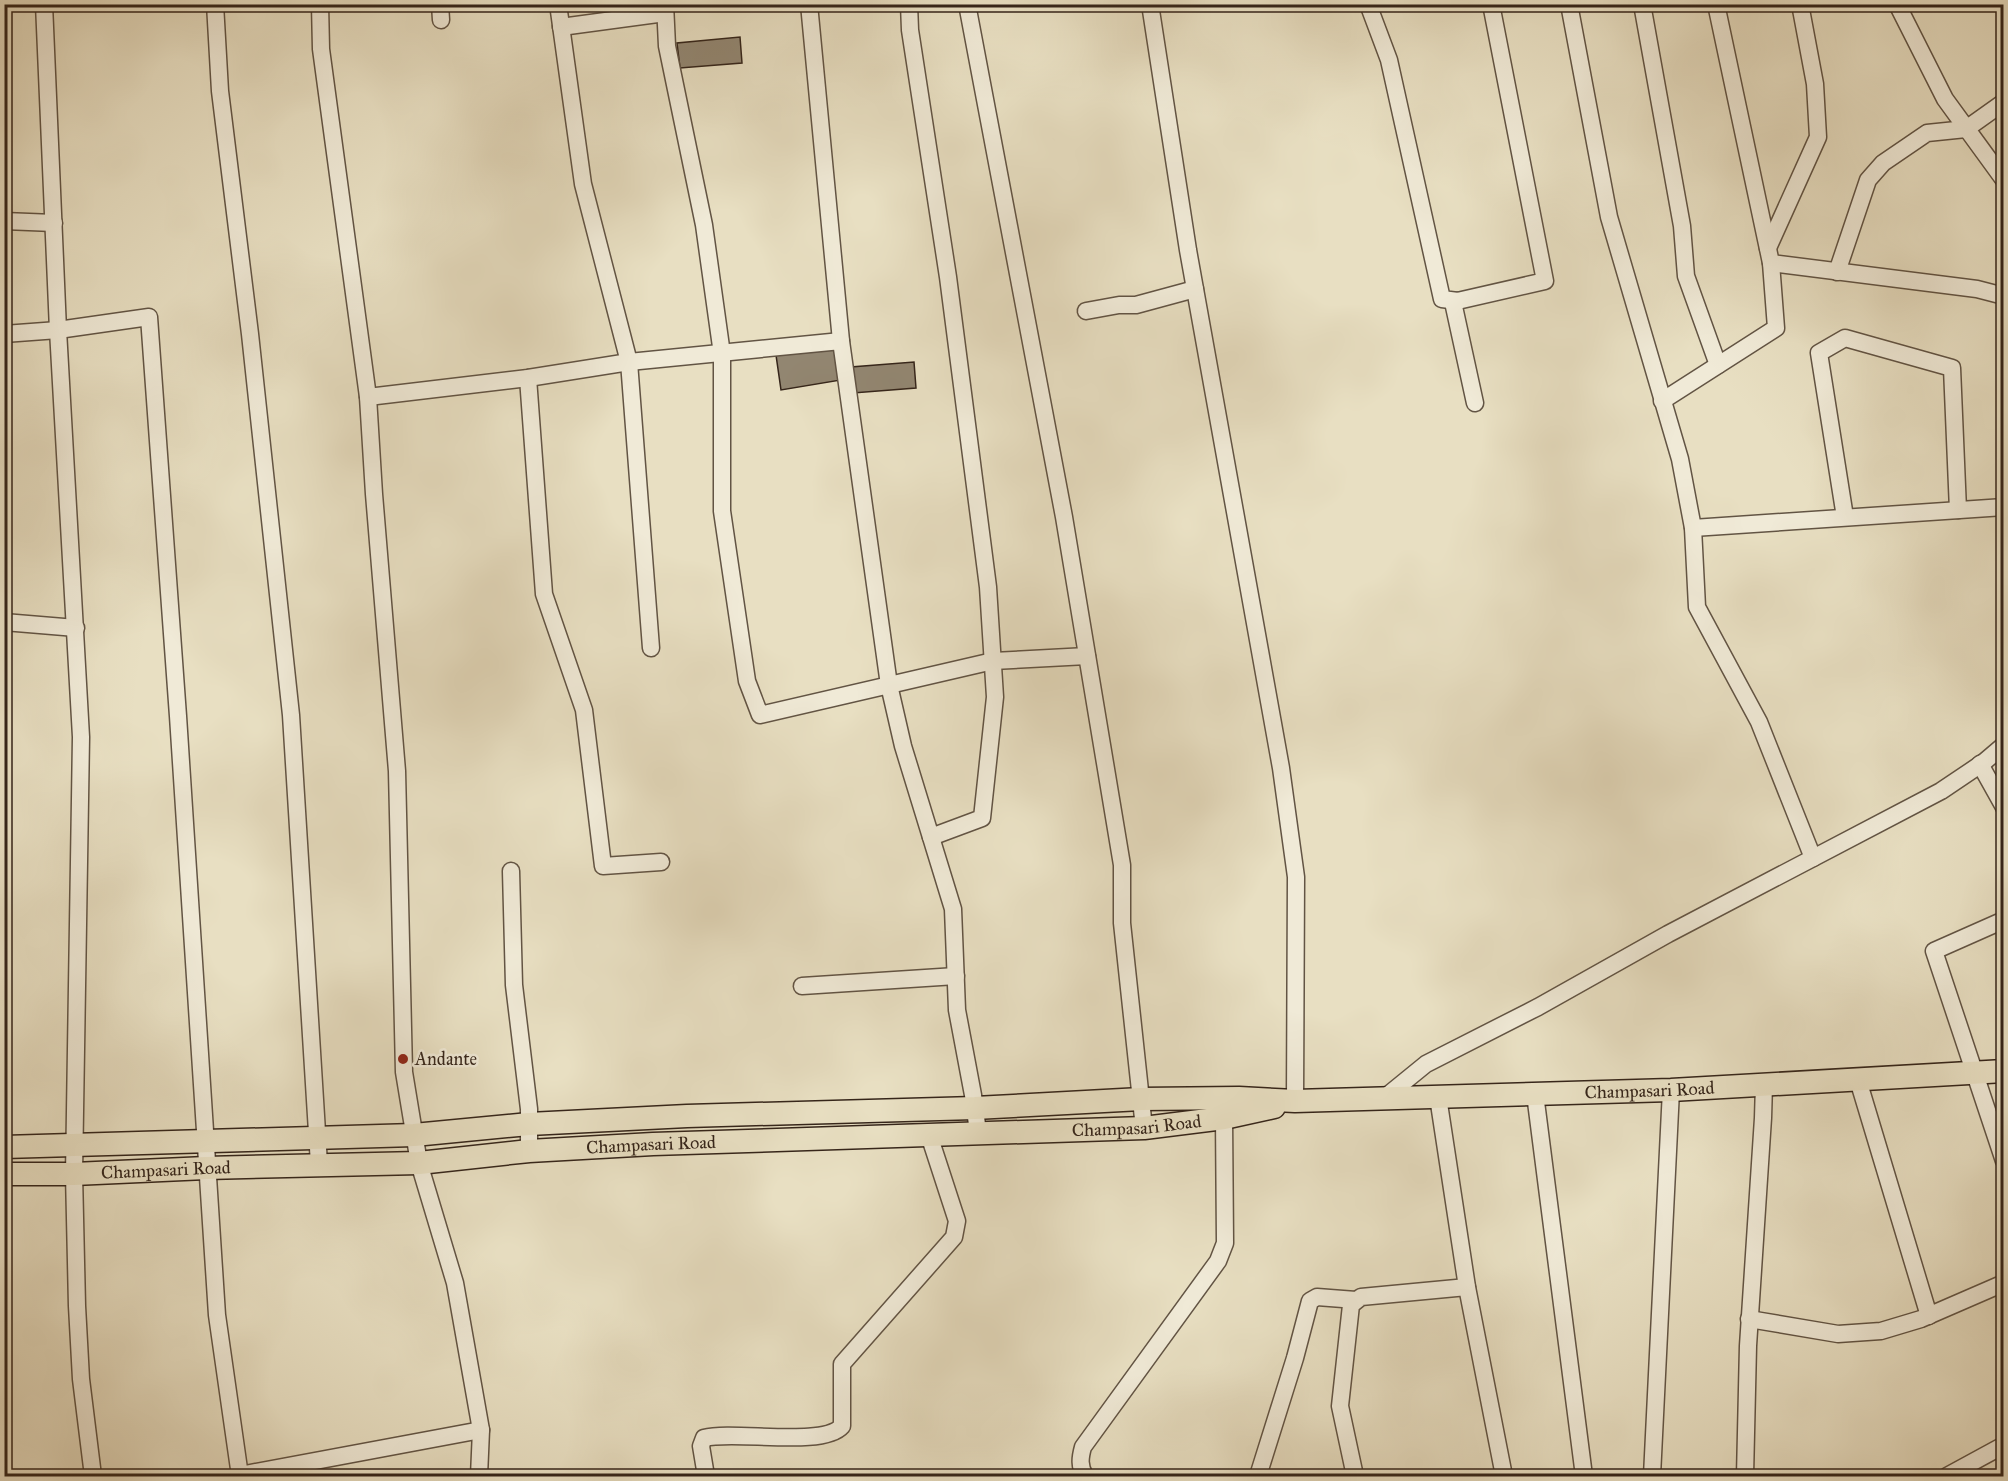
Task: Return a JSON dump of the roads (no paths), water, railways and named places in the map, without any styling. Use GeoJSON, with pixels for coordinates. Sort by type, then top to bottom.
{"type":"FeatureCollection","features":[{"type":"Feature","properties":{"kind":"main road","name":"Champasari Road"},"geometry":{"type":"LineString","coordinates":[[4,1147],[414,1135],[529,1124],[687,1116],[975,1108],[1141,1099],[1221,1097],[1295,1101],[1671,1090],[2004,1071]]}},
{"type":"Feature","properties":{"kind":"main road","name":"Champasari Road"},"geometry":{"type":"LineString","coordinates":[[4,1174],[75,1174],[319,1164],[418,1163],[529,1151],[653,1144],[1144,1128],[1224,1118],[1295,1101]]}},
{"type":"Feature","properties":{"kind":"street"},"geometry":{"type":"LineString","coordinates":[[44,4],[58,330],[81,737],[75,1146],[77,1306],[81,1379],[93,1476]]}},
{"type":"Feature","properties":{"kind":"street"},"geometry":{"type":"LineString","coordinates":[[215,4],[220,91],[250,334],[291,715],[319,1164]]}},
{"type":"Feature","properties":{"kind":"street"},"geometry":{"type":"LineString","coordinates":[[320,4],[321,49],[368,397],[397,771],[404,1071],[418,1163],[455,1283],[481,1430],[479,1476]]}},
{"type":"Feature","properties":{"kind":"street"},"geometry":{"type":"LineString","coordinates":[[558,4],[583,184],[629,362],[651,648]]}},
{"type":"Feature","properties":{"kind":"street"},"geometry":{"type":"LineString","coordinates":[[809,4],[841,341],[889,685],[903,746],[953,909],[957,1010],[978,1132]]}},
{"type":"Feature","properties":{"kind":"street"},"geometry":{"type":"LineString","coordinates":[[909,4],[910,30],[948,277],[988,586],[995,697],[982,819],[931,837]]}},
{"type":"Feature","properties":{"kind":"street"},"geometry":{"type":"LineString","coordinates":[[967,4],[1065,517],[1122,865],[1122,922],[1144,1128]]}},
{"type":"Feature","properties":{"kind":"street"},"geometry":{"type":"LineString","coordinates":[[1150,4],[1195,289],[1281,768],[1296,877],[1295,1101]]}},
{"type":"Feature","properties":{"kind":"street"},"geometry":{"type":"LineString","coordinates":[[1368,4],[1389,60],[1442,299],[1458,301]]}},
{"type":"Feature","properties":{"kind":"street"},"geometry":{"type":"LineString","coordinates":[[1475,403],[1453,302],[1545,281],[1491,4]]}},
{"type":"Feature","properties":{"kind":"street"},"geometry":{"type":"LineString","coordinates":[[1569,4],[1609,216],[1680,459],[1693,528],[1697,607],[1759,722],[1813,858]]}},
{"type":"Feature","properties":{"kind":"street"},"geometry":{"type":"LineString","coordinates":[[1642,4],[1682,226],[1686,276],[1718,365]]}},
{"type":"Feature","properties":{"kind":"street"},"geometry":{"type":"LineString","coordinates":[[1662,401],[1776,328],[1770,256],[1716,4]]}},
{"type":"Feature","properties":{"kind":"street"},"geometry":{"type":"LineString","coordinates":[[1770,256],[1818,137],[1815,84],[1800,4]]}},
{"type":"Feature","properties":{"kind":"street"},"geometry":{"type":"LineString","coordinates":[[1897,4],[1945,99],[2004,180]]}},
{"type":"Feature","properties":{"kind":"street"},"geometry":{"type":"LineString","coordinates":[[561,27],[665,9],[667,46],[704,225],[722,354],[722,511],[747,681],[760,715],[993,661],[1087,656]]}},
{"type":"Feature","properties":{"kind":"street"},"geometry":{"type":"LineString","coordinates":[[1837,272],[1868,180],[1883,164],[1927,133],[1966,129],[2004,102]]}},
{"type":"Feature","properties":{"kind":"street"},"geometry":{"type":"LineString","coordinates":[[4,221],[53,223]]}},
{"type":"Feature","properties":{"kind":"street"},"geometry":{"type":"LineString","coordinates":[[1770,256],[1837,272],[1977,289],[2004,296]]}},
{"type":"Feature","properties":{"kind":"street"},"geometry":{"type":"LineString","coordinates":[[1086,311],[1119,305],[1136,305],[1195,289]]}},
{"type":"Feature","properties":{"kind":"street"},"geometry":{"type":"LineString","coordinates":[[4,334],[58,330],[149,317],[178,716],[217,1315],[240,1476],[481,1430]]}},
{"type":"Feature","properties":{"kind":"street"},"geometry":{"type":"LineString","coordinates":[[1845,518],[1819,353],[1845,338],[1952,368],[1958,510]]}},
{"type":"Feature","properties":{"kind":"street"},"geometry":{"type":"LineString","coordinates":[[368,397],[528,378],[629,362],[841,341]]}},
{"type":"Feature","properties":{"kind":"street"},"geometry":{"type":"LineString","coordinates":[[528,378],[544,594],[584,710],[603,866],[661,862]]}},
{"type":"Feature","properties":{"kind":"street"},"geometry":{"type":"LineString","coordinates":[[1693,528],[2004,507]]}},
{"type":"Feature","properties":{"kind":"street"},"geometry":{"type":"LineString","coordinates":[[4,622],[76,628]]}},
{"type":"Feature","properties":{"kind":"street"},"geometry":{"type":"LineString","coordinates":[[1383,1099],[1426,1064],[1538,1007],[1668,934],[1941,790],[2004,745]]}},
{"type":"Feature","properties":{"kind":"street"},"geometry":{"type":"LineString","coordinates":[[1980,764],[2004,807]]}},
{"type":"Feature","properties":{"kind":"street"},"geometry":{"type":"LineString","coordinates":[[512,871],[514,985],[529,1109],[529,1151]]}},
{"type":"Feature","properties":{"kind":"street"},"geometry":{"type":"LineString","coordinates":[[2004,920],[1934,951],[2004,1161]]}},
{"type":"Feature","properties":{"kind":"street"},"geometry":{"type":"LineString","coordinates":[[802,986],[956,976]]}},
{"type":"Feature","properties":{"kind":"street"},"geometry":{"type":"LineString","coordinates":[[1858,1080],[1929,1316]]}},
{"type":"Feature","properties":{"kind":"street"},"geometry":{"type":"LineString","coordinates":[[1745,1476],[1749,1318],[1764,1084]]}},
{"type":"Feature","properties":{"kind":"street"},"geometry":{"type":"LineString","coordinates":[[1652,1476],[1671,1090]]}},
{"type":"Feature","properties":{"kind":"street"},"geometry":{"type":"LineString","coordinates":[[1535,1094],[1584,1476]]}},
{"type":"Feature","properties":{"kind":"street"},"geometry":{"type":"LineString","coordinates":[[1438,1097],[1467,1287],[1504,1476]]}},
{"type":"Feature","properties":{"kind":"street"},"geometry":{"type":"LineString","coordinates":[[1085,1476],[1080,1464],[1083,1447],[1218,1262],[1223,1251],[1225,1243],[1224,1118]]}},
{"type":"Feature","properties":{"kind":"street"},"geometry":{"type":"LineString","coordinates":[[706,1476],[701,1446],[704,1438],[813,1436],[838,1431],[842,1426],[842,1364],[954,1237],[957,1221],[929,1135]]}},
{"type":"Feature","properties":{"kind":"street"},"geometry":{"type":"LineString","coordinates":[[1749,1318],[1838,1334],[1850,1335],[1881,1331],[1929,1316],[2004,1283]]}},
{"type":"Feature","properties":{"kind":"street"},"geometry":{"type":"LineString","coordinates":[[1355,1476],[1340,1406],[1351,1305],[1361,1297],[1467,1287]]}},
{"type":"Feature","properties":{"kind":"street"},"geometry":{"type":"LineString","coordinates":[[1257,1476],[1310,1301],[1317,1297],[1356,1300]]}},
{"type":"Feature","properties":{"kind":"street"},"geometry":{"type":"LineString","coordinates":[[1947,1476],[2004,1445]]}},
{"type":"Feature","properties":{"kind":"place","name":"Andante"},"geometry":{"type":"Point","coordinates":[403,1059]}}]}
